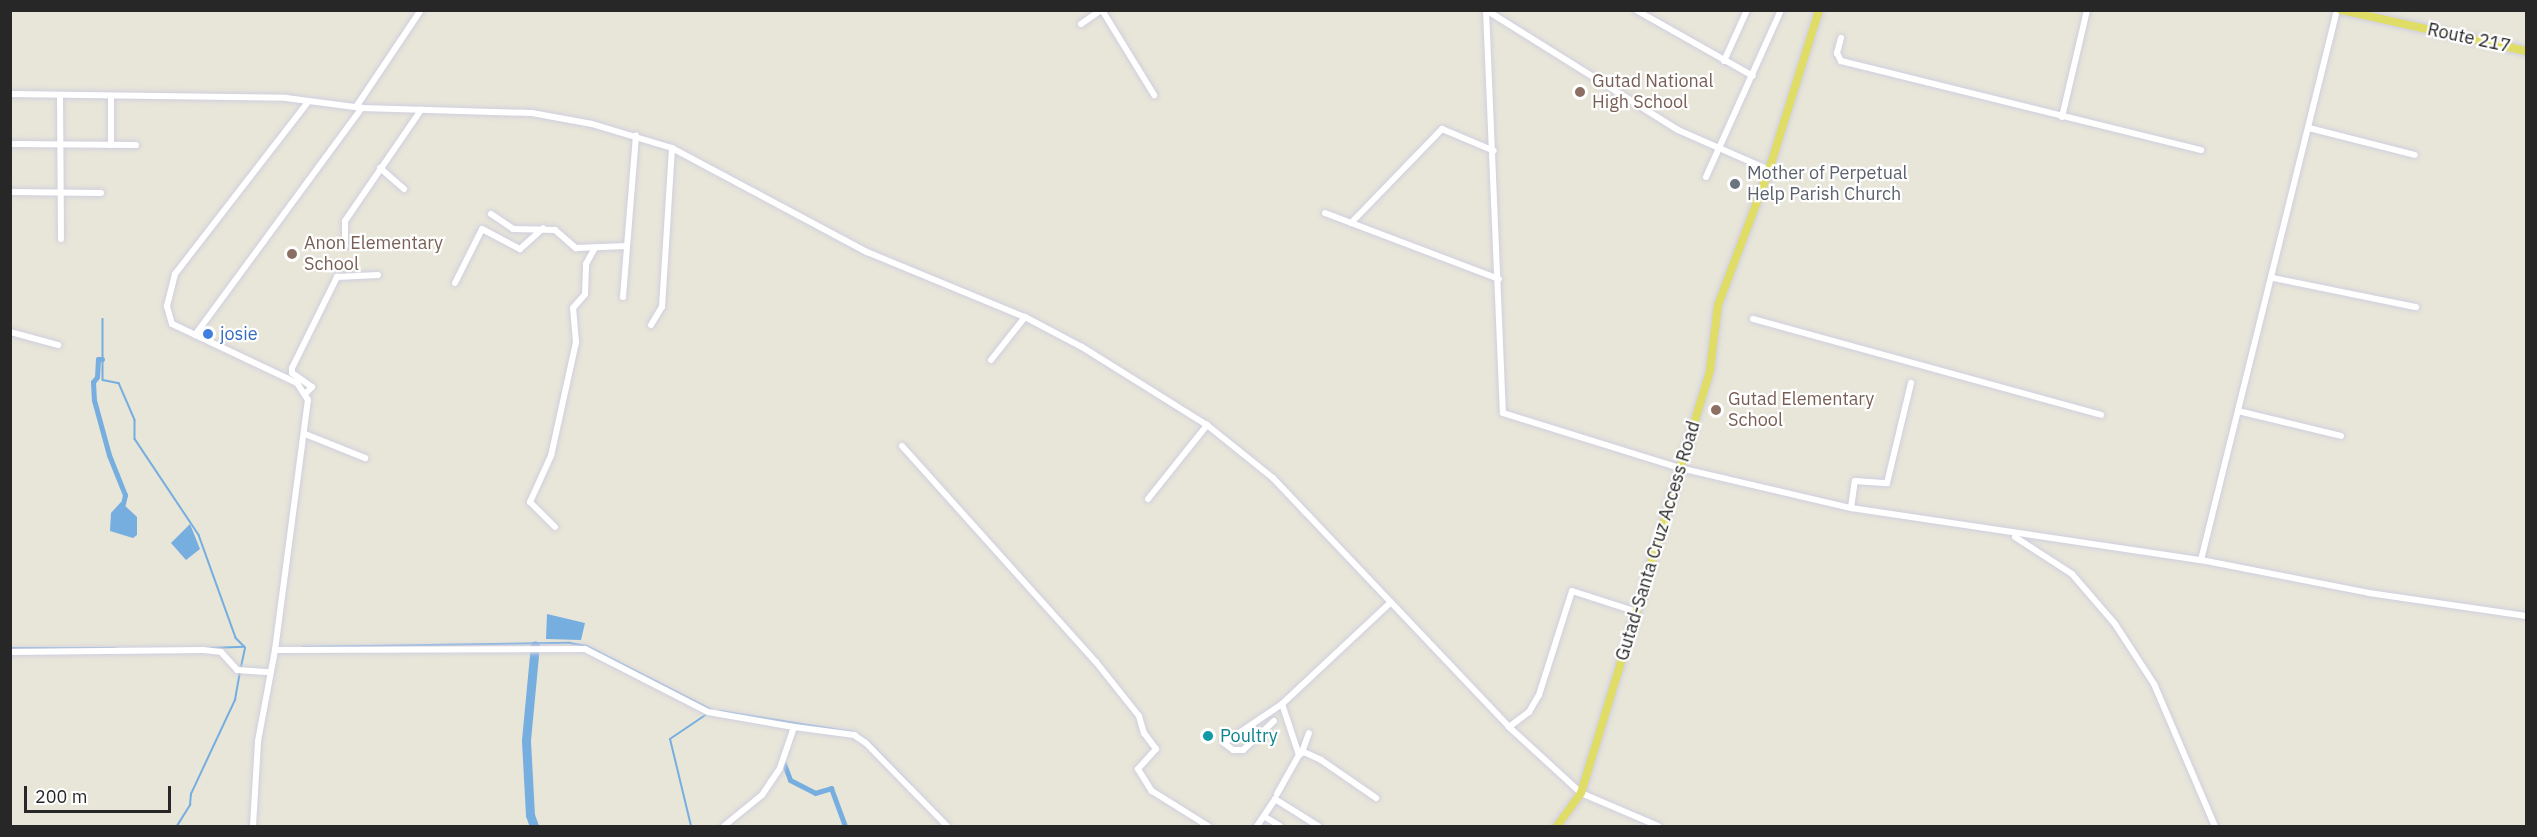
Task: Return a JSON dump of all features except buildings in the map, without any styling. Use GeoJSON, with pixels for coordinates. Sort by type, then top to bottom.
{"type":"FeatureCollection","features":[{"type":"Feature","properties":{"kind":"main road","name":"Gutad-Santa Cruz Access Road"},"geometry":{"type":"LineString","coordinates":[[1557,826],[1581,793],[1710,370],[1718,306],[1769,170],[1819,10]]}},
{"type":"Feature","properties":{"kind":"main road","name":"Route 217"},"geometry":{"type":"LineString","coordinates":[[2339,10],[2526,51]]}},
{"type":"Feature","properties":{"kind":"street"},"geometry":{"type":"LineString","coordinates":[[195,335],[359,108],[421,10]]}},
{"type":"Feature","properties":{"kind":"street"},"geometry":{"type":"LineString","coordinates":[[1081,24],[1102,10],[1154,95]]}},
{"type":"Feature","properties":{"kind":"street"},"geometry":{"type":"LineString","coordinates":[[1486,10],[1678,130],[1718,150],[1769,170]]}},
{"type":"Feature","properties":{"kind":"street"},"geometry":{"type":"LineString","coordinates":[[1486,10],[1494,151],[1503,413],[1680,468],[1851,508],[2012,535],[2055,538],[2201,560],[2357,591],[2526,616]]}},
{"type":"Feature","properties":{"kind":"street"},"geometry":{"type":"LineString","coordinates":[[1636,10],[1753,76]]}},
{"type":"Feature","properties":{"kind":"street"},"geometry":{"type":"LineString","coordinates":[[1724,61],[1747,10]]}},
{"type":"Feature","properties":{"kind":"street"},"geometry":{"type":"LineString","coordinates":[[1706,177],[1781,10]]}},
{"type":"Feature","properties":{"kind":"street"},"geometry":{"type":"LineString","coordinates":[[2062,117],[2087,10]]}},
{"type":"Feature","properties":{"kind":"street"},"geometry":{"type":"LineString","coordinates":[[2201,560],[2339,10]]}},
{"type":"Feature","properties":{"kind":"street"},"geometry":{"type":"LineString","coordinates":[[1841,38],[1837,53],[1841,61],[2201,150]]}},
{"type":"Feature","properties":{"kind":"street"},"geometry":{"type":"LineString","coordinates":[[10,94],[286,98],[359,108],[560,116],[672,148],[867,252],[1025,317],[1082,347],[1207,425],[1274,478],[1509,727],[1581,793],[1658,826]]}},
{"type":"Feature","properties":{"kind":"street"},"geometry":{"type":"LineString","coordinates":[[60,95],[61,239]]}},
{"type":"Feature","properties":{"kind":"street"},"geometry":{"type":"LineString","coordinates":[[111,96],[111,145]]}},
{"type":"Feature","properties":{"kind":"street"},"geometry":{"type":"LineString","coordinates":[[253,826],[258,741],[269,672],[275,650],[283,571],[306,434],[305,394],[291,380],[172,324],[168,317],[169,290],[175,274],[308,102]]}},
{"type":"Feature","properties":{"kind":"street"},"geometry":{"type":"LineString","coordinates":[[345,246],[345,222],[421,110]]}},
{"type":"Feature","properties":{"kind":"street"},"geometry":{"type":"LineString","coordinates":[[2309,128],[2415,155]]}},
{"type":"Feature","properties":{"kind":"street"},"geometry":{"type":"LineString","coordinates":[[1351,223],[1442,129],[1494,151]]}},
{"type":"Feature","properties":{"kind":"street"},"geometry":{"type":"LineString","coordinates":[[623,297],[636,136]]}},
{"type":"Feature","properties":{"kind":"street"},"geometry":{"type":"LineString","coordinates":[[10,144],[136,145]]}},
{"type":"Feature","properties":{"kind":"street"},"geometry":{"type":"LineString","coordinates":[[651,325],[662,307],[672,148]]}},
{"type":"Feature","properties":{"kind":"street"},"geometry":{"type":"LineString","coordinates":[[381,168],[404,189]]}},
{"type":"Feature","properties":{"kind":"street"},"geometry":{"type":"LineString","coordinates":[[10,192],[101,193]]}},
{"type":"Feature","properties":{"kind":"street"},"geometry":{"type":"LineString","coordinates":[[1324,213],[1499,279]]}},
{"type":"Feature","properties":{"kind":"street"},"geometry":{"type":"LineString","coordinates":[[491,214],[513,229],[543,227],[555,230],[570,246],[595,248],[627,246]]}},
{"type":"Feature","properties":{"kind":"street"},"geometry":{"type":"LineString","coordinates":[[454,283],[482,229],[520,249],[543,227]]}},
{"type":"Feature","properties":{"kind":"street"},"geometry":{"type":"LineString","coordinates":[[555,527],[530,502],[551,456],[576,342],[573,308],[585,294],[586,264],[595,248]]}},
{"type":"Feature","properties":{"kind":"street"},"geometry":{"type":"LineString","coordinates":[[305,394],[312,387],[292,373],[292,368],[337,277],[378,275]]}},
{"type":"Feature","properties":{"kind":"street"},"geometry":{"type":"LineString","coordinates":[[2273,278],[2416,307]]}},
{"type":"Feature","properties":{"kind":"street"},"geometry":{"type":"LineString","coordinates":[[991,360],[1025,317]]}},
{"type":"Feature","properties":{"kind":"street"},"geometry":{"type":"LineString","coordinates":[[1753,319],[2101,415]]}},
{"type":"Feature","properties":{"kind":"street"},"geometry":{"type":"LineString","coordinates":[[10,332],[58,345]]}},
{"type":"Feature","properties":{"kind":"street"},"geometry":{"type":"LineString","coordinates":[[1851,508],[1855,481],[1887,483],[1911,383]]}},
{"type":"Feature","properties":{"kind":"street"},"geometry":{"type":"LineString","coordinates":[[2238,411],[2342,436]]}},
{"type":"Feature","properties":{"kind":"street"},"geometry":{"type":"LineString","coordinates":[[1148,499],[1207,425]]}},
{"type":"Feature","properties":{"kind":"street"},"geometry":{"type":"LineString","coordinates":[[306,434],[365,458]]}},
{"type":"Feature","properties":{"kind":"street"},"geometry":{"type":"LineString","coordinates":[[902,446],[1096,662],[1139,716],[1144,733],[1156,749],[1138,770],[1152,791],[1208,826]]}},
{"type":"Feature","properties":{"kind":"street"},"geometry":{"type":"LineString","coordinates":[[2012,535],[2072,574],[2115,624],[2154,684],[2215,826]]}},
{"type":"Feature","properties":{"kind":"street"},"geometry":{"type":"LineString","coordinates":[[1509,727],[1529,712],[1539,695],[1572,591],[1636,612]]}},
{"type":"Feature","properties":{"kind":"street"},"geometry":{"type":"LineString","coordinates":[[1274,721],[1243,750],[1233,750],[1224,743],[1282,704],[1391,602]]}},
{"type":"Feature","properties":{"kind":"street"},"geometry":{"type":"LineString","coordinates":[[275,650],[585,649],[708,712],[854,735],[947,826]]}},
{"type":"Feature","properties":{"kind":"street"},"geometry":{"type":"LineString","coordinates":[[10,652],[212,651],[226,655],[237,670],[269,672]]}},
{"type":"Feature","properties":{"kind":"street"},"geometry":{"type":"LineString","coordinates":[[1282,704],[1299,755]]}},
{"type":"Feature","properties":{"kind":"street"},"geometry":{"type":"LineString","coordinates":[[724,826],[762,795],[780,768],[794,727]]}},
{"type":"Feature","properties":{"kind":"street"},"geometry":{"type":"LineString","coordinates":[[1277,794],[1309,734]]}},
{"type":"Feature","properties":{"kind":"street"},"geometry":{"type":"LineString","coordinates":[[1299,755],[1304,752],[1321,760],[1376,798]]}},
{"type":"Feature","properties":{"kind":"street"},"geometry":{"type":"LineString","coordinates":[[1257,826],[1265,818],[1275,798],[1318,826]]}},
{"type":"Feature","properties":{"kind":"street"},"geometry":{"type":"LineString","coordinates":[[1265,818],[1280,826]]}},
{"type":"Feature","properties":{"kind":"water"},"geometry":{"type":"Polygon","coordinates":[[[121,502],[137,517],[137,535],[133,538],[110,531],[111,513],[121,502]]]}},
{"type":"Feature","properties":{"kind":"water"},"geometry":{"type":"Polygon","coordinates":[[[190,524],[200,549],[186,560],[171,543],[190,524]]]}},
{"type":"Feature","properties":{"kind":"water"},"geometry":{"type":"Polygon","coordinates":[[[547,614],[585,623],[581,640],[546,639],[547,614]]]}},
{"type":"Feature","properties":{"kind":"waterway"},"geometry":{"type":"LineString","coordinates":[[103,319],[103,380],[119,383],[135,420],[135,439],[199,535],[236,638],[245,647]]}},
{"type":"Feature","properties":{"kind":"waterway"},"geometry":{"type":"LineString","coordinates":[[102,359],[98,359],[97,377],[93,382],[94,400],[109,455],[125,495],[123,504]]}},
{"type":"Feature","properties":{"kind":"waterway"},"geometry":{"type":"LineString","coordinates":[[302,647],[570,643],[587,646],[712,710]]}},
{"type":"Feature","properties":{"kind":"waterway"},"geometry":{"type":"LineString","coordinates":[[534,826],[530,815],[526,740],[535,645]]}},
{"type":"Feature","properties":{"kind":"waterway"},"geometry":{"type":"LineString","coordinates":[[210,648],[244,647]]}},
{"type":"Feature","properties":{"kind":"waterway"},"geometry":{"type":"LineString","coordinates":[[10,648],[115,648]]}},
{"type":"Feature","properties":{"kind":"waterway"},"geometry":{"type":"LineString","coordinates":[[241,667],[245,648]]}},
{"type":"Feature","properties":{"kind":"waterway"},"geometry":{"type":"LineString","coordinates":[[177,826],[190,805],[191,794],[235,700],[240,672]]}},
{"type":"Feature","properties":{"kind":"waterway"},"geometry":{"type":"LineString","coordinates":[[720,711],[853,732],[868,741],[911,785]]}},
{"type":"Feature","properties":{"kind":"waterway"},"geometry":{"type":"LineString","coordinates":[[691,826],[670,739],[707,714]]}},
{"type":"Feature","properties":{"kind":"waterway"},"geometry":{"type":"LineString","coordinates":[[784,764],[790,780],[815,793],[831,788],[845,826]]}},
{"type":"Feature","properties":{"kind":"place","name":"Gutad National High School"},"geometry":{"type":"Point","coordinates":[1580,92]}},
{"type":"Feature","properties":{"kind":"place","name":"Mother of Perpetual Help Parish Church"},"geometry":{"type":"Point","coordinates":[1735,184]}},
{"type":"Feature","properties":{"kind":"place","name":"Anon Elementary School"},"geometry":{"type":"Point","coordinates":[292,254]}},
{"type":"Feature","properties":{"kind":"place","name":"josie"},"geometry":{"type":"Point","coordinates":[208,334]}},
{"type":"Feature","properties":{"kind":"place","name":"Gutad Elementary School"},"geometry":{"type":"Point","coordinates":[1716,410]}},
{"type":"Feature","properties":{"kind":"place","name":"Poultry"},"geometry":{"type":"Point","coordinates":[1208,736]}}]}
